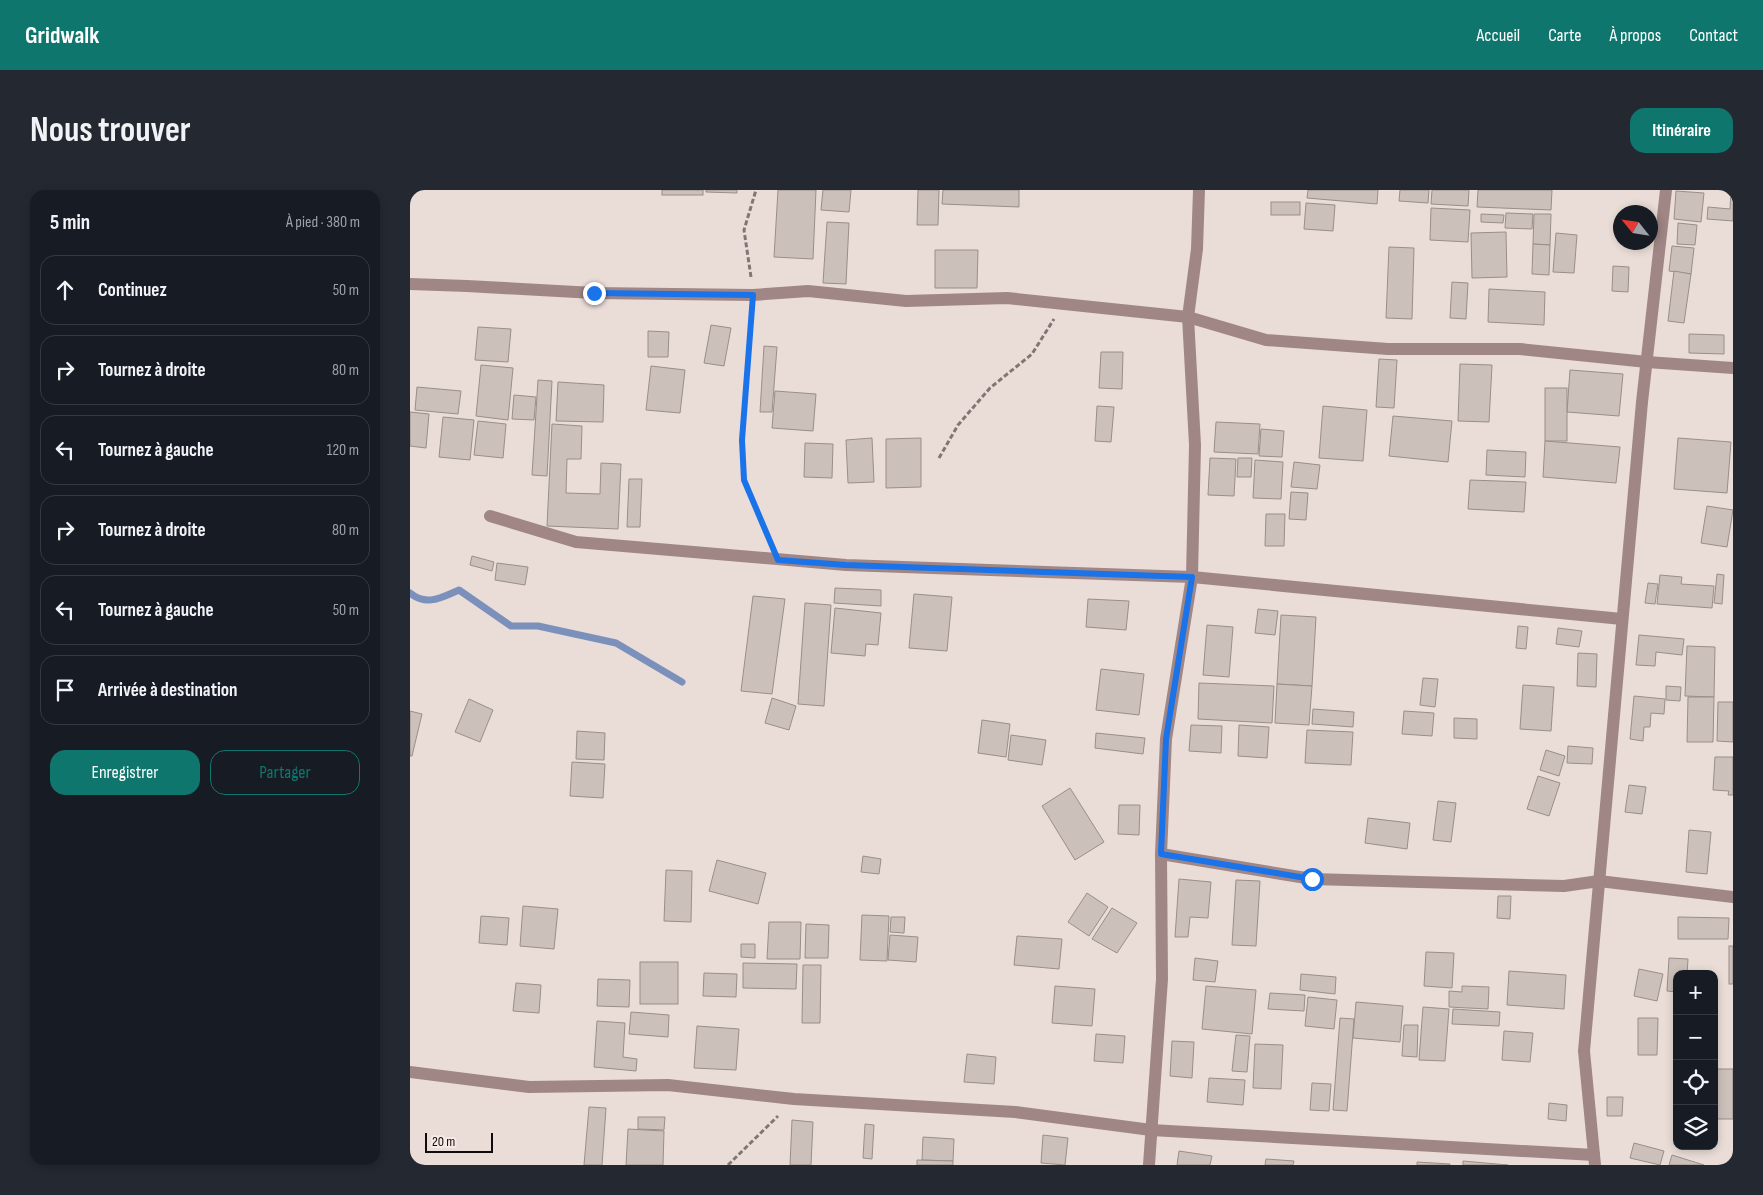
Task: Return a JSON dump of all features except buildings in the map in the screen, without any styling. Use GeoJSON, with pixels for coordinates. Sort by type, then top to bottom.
{"type":"FeatureCollection","features":[{"type":"Feature","properties":{"kind":"street"},"geometry":{"type":"LineString","coordinates":[[1148,1165],[1162,980],[1161,854],[1166,739],[1192,577],[1196,445],[1188,317],[1197,249],[1198,190]]}},
{"type":"Feature","properties":{"kind":"street"},"geometry":{"type":"LineString","coordinates":[[410,1072],[529,1087],[668,1085],[794,1099],[1015,1112],[1151,1130],[1594,1160],[1584,1050],[1622,619],[1666,190]]}},
{"type":"Feature","properties":{"kind":"street"},"geometry":{"type":"LineString","coordinates":[[410,284],[594,293],[753,295],[808,291],[906,301],[1006,298],[1188,317],[1266,340],[1388,349],[1520,349],[1647,362],[1733,368]]}},
{"type":"Feature","properties":{"kind":"street"},"geometry":{"type":"LineString","coordinates":[[490,516],[576,542],[846,565],[1192,577],[1622,619]]}},
{"type":"Feature","properties":{"kind":"street"},"geometry":{"type":"LineString","coordinates":[[1161,854],[1312,879],[1564,886],[1599,881],[1733,897]]}},
{"type":"Feature","properties":{"kind":"path"},"geometry":{"type":"LineString","coordinates":[[756,190],[744,230],[753,295],[742,440],[744,480],[778,560]]}},
{"type":"Feature","properties":{"kind":"path"},"geometry":{"type":"LineString","coordinates":[[939,458],[958,425],[990,388],[1032,354],[1064,304]]}},
{"type":"Feature","properties":{"kind":"path"},"geometry":{"type":"LineString","coordinates":[[728,1165],[794,1099]]}},
{"type":"Feature","properties":{"kind":"waterway"},"geometry":{"type":"LineString","coordinates":[[410,593],[416,597],[428,600],[441,598],[459,590],[511,626],[538,626],[616,643],[682,682]]}},
{"type":"Feature","properties":{"kind":"route"},"geometry":{"type":"LineString","coordinates":[[594,293],[753,295],[742,440],[744,480],[778,560],[846,565],[1192,577],[1166,739],[1161,854],[1312,879]]}}]}
